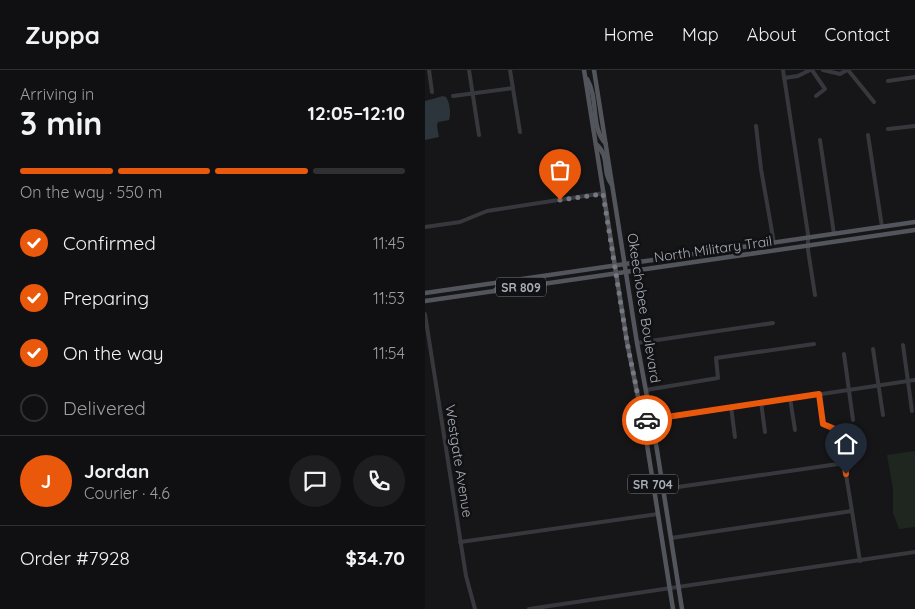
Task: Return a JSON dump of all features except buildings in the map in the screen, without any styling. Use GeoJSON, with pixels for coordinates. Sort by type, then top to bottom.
{"type":"FeatureCollection","features":[{"type":"Feature","properties":{"kind":"main road","name":"Okeechobee Boulevard"},"geometry":{"type":"LineString","coordinates":[[584,70],[627,342],[643,421],[673,609]]}},
{"type":"Feature","properties":{"kind":"main road"},"geometry":{"type":"LineString","coordinates":[[590,70],[594,72]]}},
{"type":"Feature","properties":{"kind":"main road","name":"Okeechobee Boulevard"},"geometry":{"type":"LineString","coordinates":[[594,72],[637,343],[664,488],[682,609]]}},
{"type":"Feature","properties":{"kind":"main road"},"geometry":{"type":"LineString","coordinates":[[585,76],[591,86],[599,136],[607,145]]}},
{"type":"Feature","properties":{"kind":"main road"},"geometry":{"type":"LineString","coordinates":[[596,144],[603,151],[607,176],[613,187]]}},
{"type":"Feature","properties":{"kind":"main road","name":"North Military Trail"},"geometry":{"type":"LineString","coordinates":[[425,293],[915,222]]}},
{"type":"Feature","properties":{"kind":"main road"},"geometry":{"type":"LineString","coordinates":[[874,236],[882,227]]}},
{"type":"Feature","properties":{"kind":"main road","name":"North Military Trail"},"geometry":{"type":"LineString","coordinates":[[425,301],[915,230]]}},
{"type":"Feature","properties":{"kind":"main road"},"geometry":{"type":"LineString","coordinates":[[754,254],[760,249],[761,244]]}},
{"type":"Feature","properties":{"kind":"main road"},"geometry":{"type":"LineString","coordinates":[[494,291],[499,286],[528,281],[537,276]]}},
{"type":"Feature","properties":{"kind":"street"},"geometry":{"type":"LineString","coordinates":[[429,70],[432,92]]}},
{"type":"Feature","properties":{"kind":"street"},"geometry":{"type":"LineString","coordinates":[[469,70],[479,135]]}},
{"type":"Feature","properties":{"kind":"street"},"geometry":{"type":"LineString","coordinates":[[511,70],[520,132]]}},
{"type":"Feature","properties":{"kind":"street"},"geometry":{"type":"LineString","coordinates":[[783,70],[815,294]]}},
{"type":"Feature","properties":{"kind":"street"},"geometry":{"type":"LineString","coordinates":[[784,78],[798,76],[811,70],[825,89],[816,96]]}},
{"type":"Feature","properties":{"kind":"street"},"geometry":{"type":"LineString","coordinates":[[823,70],[840,74],[847,70],[874,102]]}},
{"type":"Feature","properties":{"kind":"street"},"geometry":{"type":"LineString","coordinates":[[888,81],[915,77]]}},
{"type":"Feature","properties":{"kind":"street"},"geometry":{"type":"LineString","coordinates":[[453,96],[513,88]]}},
{"type":"Feature","properties":{"kind":"street"},"geometry":{"type":"LineString","coordinates":[[756,126],[761,169],[774,243]]}},
{"type":"Feature","properties":{"kind":"street"},"geometry":{"type":"LineString","coordinates":[[888,129],[915,126]]}},
{"type":"Feature","properties":{"kind":"street"},"geometry":{"type":"LineString","coordinates":[[868,135],[882,227]]}},
{"type":"Feature","properties":{"kind":"street"},"geometry":{"type":"LineString","coordinates":[[820,140],[834,234]]}},
{"type":"Feature","properties":{"kind":"street"},"geometry":{"type":"LineString","coordinates":[[425,226],[459,222],[487,211],[603,194]]}},
{"type":"Feature","properties":{"kind":"street","name":"Westgate Avenue"},"geometry":{"type":"LineString","coordinates":[[425,314],[460,542],[466,576],[475,609]]}},
{"type":"Feature","properties":{"kind":"street"},"geometry":{"type":"LineString","coordinates":[[637,343],[773,323]]}},
{"type":"Feature","properties":{"kind":"street"},"geometry":{"type":"LineString","coordinates":[[646,390],[718,378],[715,358],[813,344]]}},
{"type":"Feature","properties":{"kind":"street"},"geometry":{"type":"LineString","coordinates":[[903,345],[912,411]]}},
{"type":"Feature","properties":{"kind":"street"},"geometry":{"type":"LineString","coordinates":[[873,349],[883,415]]}},
{"type":"Feature","properties":{"kind":"street"},"geometry":{"type":"LineString","coordinates":[[845,354],[853,420]]}},
{"type":"Feature","properties":{"kind":"street"},"geometry":{"type":"LineString","coordinates":[[643,421],[731,406],[915,380]]}},
{"type":"Feature","properties":{"kind":"street"},"geometry":{"type":"LineString","coordinates":[[819,394],[823,424],[835,429],[840,434],[860,561]]}},
{"type":"Feature","properties":{"kind":"street"},"geometry":{"type":"LineString","coordinates":[[790,398],[795,430]]}},
{"type":"Feature","properties":{"kind":"street"},"geometry":{"type":"LineString","coordinates":[[761,402],[765,432]]}},
{"type":"Feature","properties":{"kind":"street"},"geometry":{"type":"LineString","coordinates":[[731,406],[735,436]]}},
{"type":"Feature","properties":{"kind":"street"},"geometry":{"type":"LineString","coordinates":[[664,488],[845,462]]}},
{"type":"Feature","properties":{"kind":"street"},"geometry":{"type":"LineString","coordinates":[[671,538],[852,511]]}},
{"type":"Feature","properties":{"kind":"street"},"geometry":{"type":"LineString","coordinates":[[460,542],[658,514]]}},
{"type":"Feature","properties":{"kind":"street"},"geometry":{"type":"LineString","coordinates":[[529,609],[915,552]]}},
{"type":"Feature","properties":{"kind":"shaded area"},"geometry":{"type":"Polygon","coordinates":[[[443,96],[446,97],[449,105],[449,120],[438,122],[439,137],[425,140],[425,101],[443,96]]]}},
{"type":"Feature","properties":{"kind":"shaded area"},"geometry":{"type":"Polygon","coordinates":[[[915,451],[915,527],[899,529],[893,513],[893,489],[887,455],[915,451]]]}},
{"type":"Feature","properties":{"kind":"way so far"},"geometry":{"type":"LineString","coordinates":[[560,200],[603,194],[627,342],[643,421],[647,420]]}},
{"type":"Feature","properties":{"kind":"route"},"geometry":{"type":"LineString","coordinates":[[647,420],[819,394],[823,424],[835,429],[840,434],[846,474]]}}]}
